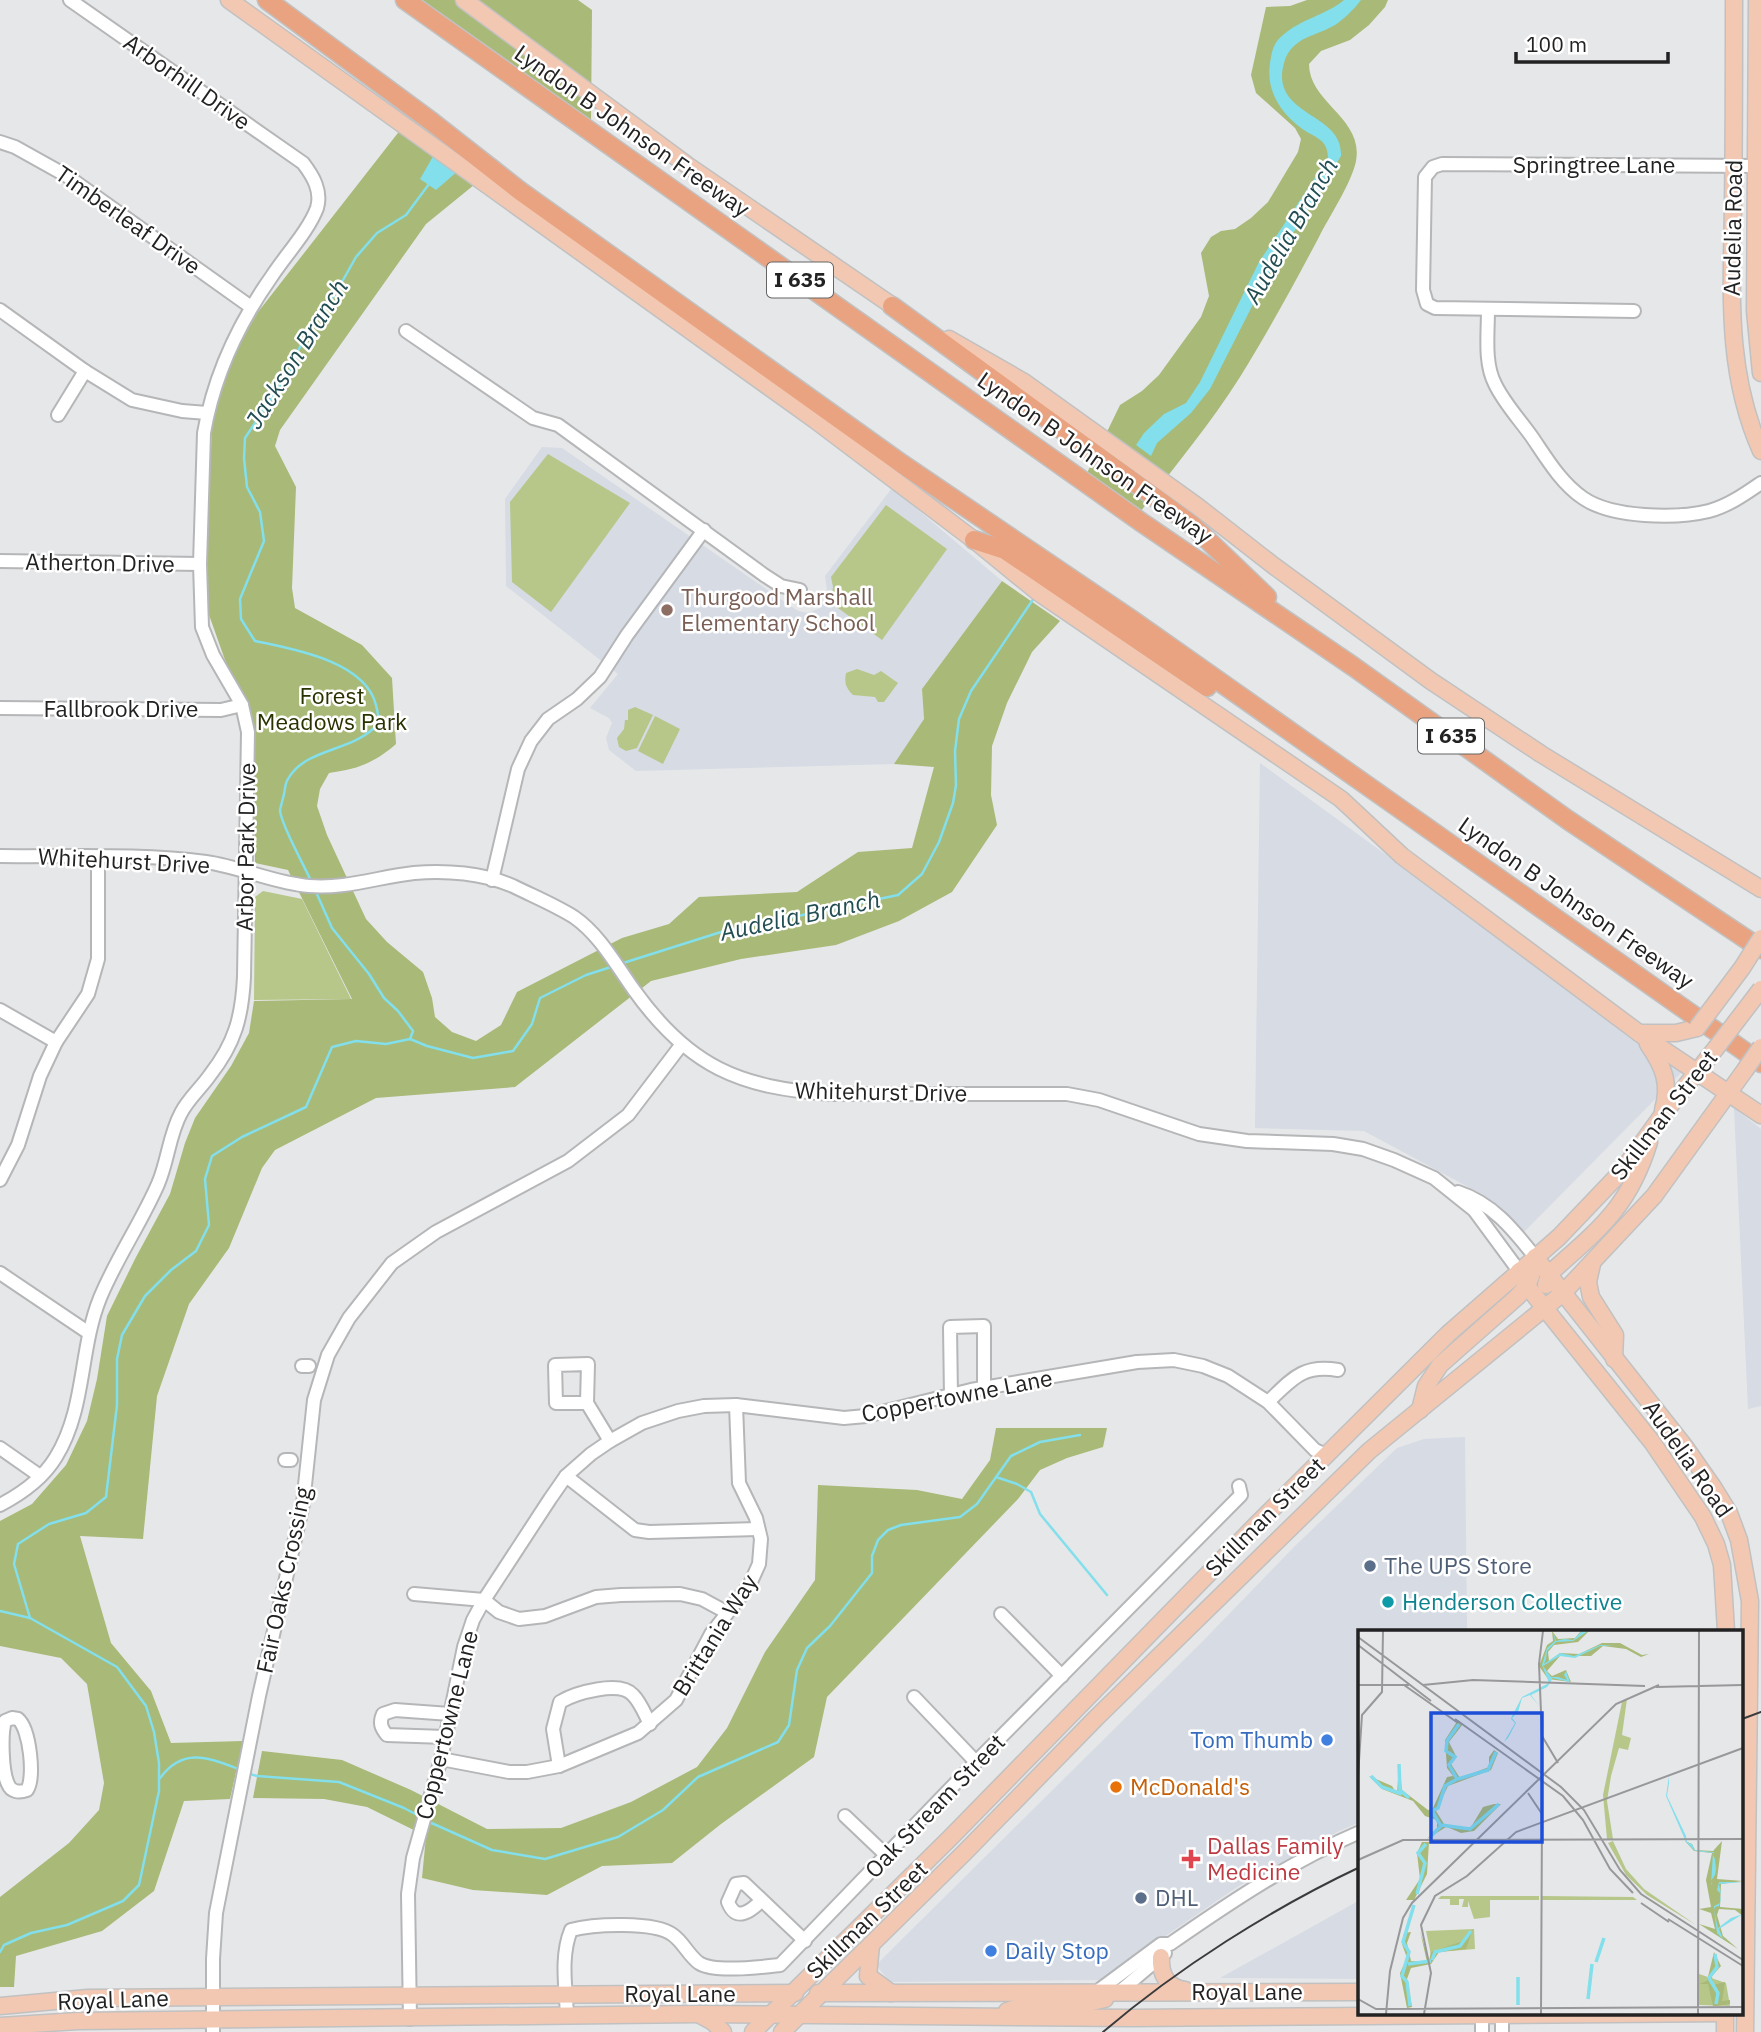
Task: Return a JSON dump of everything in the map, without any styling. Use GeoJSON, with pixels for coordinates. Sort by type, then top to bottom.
{"type":"FeatureCollection","features":[{"type":"Feature","properties":{"kind":"highway","name":"Lyndon B Johnson Freeway"},"geometry":{"type":"LineString","coordinates":[[267,0],[588,239],[902,464],[1132,620],[1753,1066]]}},
{"type":"Feature","properties":{"kind":"highway","name":"Lyndon B Johnson Freeway"},"geometry":{"type":"LineString","coordinates":[[405,0],[1567,820],[1761,949]]}},
{"type":"Feature","properties":{"kind":"highway"},"geometry":{"type":"LineString","coordinates":[[892,306],[1192,525],[1308,635]]}},
{"type":"Feature","properties":{"kind":"highway"},"geometry":{"type":"LineString","coordinates":[[974,540],[1005,550],[1211,690],[1240,697]]}},
{"type":"Feature","properties":{"kind":"main road"},"geometry":{"type":"LineString","coordinates":[[229,0],[816,419],[1039,593],[1341,799],[1402,856],[1641,1034],[1761,1115]]}},
{"type":"Feature","properties":{"kind":"main road"},"geometry":{"type":"LineString","coordinates":[[464,0],[687,165],[892,306],[1024,382],[1197,506],[1441,688],[1634,812],[1760,887]]}},
{"type":"Feature","properties":{"kind":"main road","name":"Audelia Road"},"geometry":{"type":"LineString","coordinates":[[1734,0],[1732,327],[1738,379],[1745,410],[1761,451]]}},
{"type":"Feature","properties":{"kind":"main road","name":"Audelia Road"},"geometry":{"type":"LineString","coordinates":[[1758,0],[1756,326],[1761,373]]}},
{"type":"Feature","properties":{"kind":"main road"},"geometry":{"type":"LineString","coordinates":[[1732,290],[1741,302],[1749,324],[1756,326]]}},
{"type":"Feature","properties":{"kind":"main road"},"geometry":{"type":"LineString","coordinates":[[1641,1034],[1676,1033],[1697,1028],[1742,968],[1761,937]]}},
{"type":"Feature","properties":{"kind":"main road","name":"Skillman Street"},"geometry":{"type":"LineString","coordinates":[[1535,1256],[1559,1237],[1622,1171],[1761,989]]}},
{"type":"Feature","properties":{"kind":"main road"},"geometry":{"type":"LineString","coordinates":[[1641,1034],[1665,1072],[1667,1098],[1661,1117]]}},
{"type":"Feature","properties":{"kind":"main road","name":"Skillman Street"},"geometry":{"type":"LineString","coordinates":[[782,2032],[1096,1718],[1369,1451],[1563,1293],[1654,1196],[1728,1094],[1753,1066],[1761,1047]]}},
{"type":"Feature","properties":{"kind":"main road"},"geometry":{"type":"LineString","coordinates":[[1545,1308],[1544,1293],[1549,1275],[1611,1218],[1634,1185],[1652,1132]]}},
{"type":"Feature","properties":{"kind":"main road"},"geometry":{"type":"LineString","coordinates":[[1420,1410],[1426,1386],[1440,1365],[1523,1279],[1534,1271],[1535,1256]]}},
{"type":"Feature","properties":{"kind":"main road","name":"Audelia Road"},"geometry":{"type":"LineString","coordinates":[[1535,1256],[1685,1447],[1729,1513],[1739,1540],[1750,1601],[1745,1688],[1745,1778],[1750,1992],[1753,2013],[1745,2032]]}},
{"type":"Feature","properties":{"kind":"main road"},"geometry":{"type":"LineString","coordinates":[[1591,1264],[1588,1282],[1591,1297],[1615,1335],[1615,1359]]}},
{"type":"Feature","properties":{"kind":"main road","name":"Audelia Road"},"geometry":{"type":"LineString","coordinates":[[1523,1279],[1652,1442],[1703,1517],[1716,1544],[1722,1565],[1726,1630]]}},
{"type":"Feature","properties":{"kind":"main road","name":"Skillman Street"},"geometry":{"type":"LineString","coordinates":[[753,2032],[950,1838],[1448,1334],[1523,1279]]}},
{"type":"Feature","properties":{"kind":"main road"},"geometry":{"type":"LineString","coordinates":[[871,1945],[868,1976],[891,1993]]}},
{"type":"Feature","properties":{"kind":"main road"},"geometry":{"type":"LineString","coordinates":[[1165,1950],[1162,1973],[1174,1987],[1212,1992]]}},
{"type":"Feature","properties":{"kind":"main road","name":"Royal Lane"},"geometry":{"type":"LineString","coordinates":[[6,2006],[88,1998],[1358,1992]]}},
{"type":"Feature","properties":{"kind":"main road"},"geometry":{"type":"LineString","coordinates":[[991,2016],[1027,2005],[1083,2004],[1118,1993]]}},
{"type":"Feature","properties":{"kind":"main road"},"geometry":{"type":"LineString","coordinates":[[697,2014],[713,2022],[723,2032]]}},
{"type":"Feature","properties":{"kind":"main road","name":"Royal Lane"},"geometry":{"type":"LineString","coordinates":[[3,2025],[78,2021],[213,2026],[410,2019],[697,2014],[1131,2018],[1412,2014]]}},
{"type":"Feature","properties":{"kind":"main road"},"geometry":{"type":"LineString","coordinates":[[1725,2032],[1726,2014]]}},
{"type":"Feature","properties":{"kind":"street","name":"Arborhill Drive"},"geometry":{"type":"LineString","coordinates":[[70,0],[303,163]]}},
{"type":"Feature","properties":{"kind":"street","name":"Timberleaf Drive"},"geometry":{"type":"LineString","coordinates":[[0,142],[26,152],[67,176],[251,307]]}},
{"type":"Feature","properties":{"kind":"street","name":"Arbor Park Drive"},"geometry":{"type":"LineString","coordinates":[[0,1505],[40,1476],[55,1459],[69,1432],[78,1400],[89,1334],[107,1282],[161,1178],[174,1128],[182,1111],[226,1054],[242,1007],[248,732],[242,705],[213,655],[202,627],[202,456],[207,413],[224,359],[251,307],[317,207],[316,183],[303,163]]}},
{"type":"Feature","properties":{"kind":"street","name":"Springtree Lane"},"geometry":{"type":"LineString","coordinates":[[1488,310],[1435,308],[1427,304],[1423,290],[1424,199],[1425,177],[1433,167],[1442,164],[1756,166]]}},
{"type":"Feature","properties":{"kind":"street"},"geometry":{"type":"LineString","coordinates":[[0,310],[85,371],[132,400],[181,411],[207,413]]}},
{"type":"Feature","properties":{"kind":"street"},"geometry":{"type":"LineString","coordinates":[[1634,311],[1488,310],[1488,354],[1495,384],[1555,472],[1584,499],[1604,509],[1665,515],[1711,511],[1761,483]]}},
{"type":"Feature","properties":{"kind":"street"},"geometry":{"type":"LineString","coordinates":[[406,331],[533,418],[558,425],[781,586],[800,590]]}},
{"type":"Feature","properties":{"kind":"street"},"geometry":{"type":"LineString","coordinates":[[58,415],[85,371]]}},
{"type":"Feature","properties":{"kind":"street"},"geometry":{"type":"LineString","coordinates":[[492,880],[518,769],[531,741],[548,719],[577,699],[600,677],[704,530]]}},
{"type":"Feature","properties":{"kind":"street","name":"Atherton Drive"},"geometry":{"type":"LineString","coordinates":[[0,562],[200,564]]}},
{"type":"Feature","properties":{"kind":"street","name":"Fallbrook Drive"},"geometry":{"type":"LineString","coordinates":[[0,708],[221,710],[242,705]]}},
{"type":"Feature","properties":{"kind":"street","name":"Whitehurst Drive"},"geometry":{"type":"LineString","coordinates":[[0,856],[173,859],[209,863],[272,880],[311,886],[352,886],[414,873],[464,874],[492,880],[520,890],[575,918],[600,943],[659,1023],[682,1044],[721,1070],[758,1085],[797,1092],[831,1094],[1068,1094],[1099,1100],[1199,1134],[1224,1139],[1333,1144],[1363,1149],[1413,1167],[1451,1190],[1474,1210],[1523,1279]]}},
{"type":"Feature","properties":{"kind":"street"},"geometry":{"type":"LineString","coordinates":[[0,1180],[18,1145],[40,1076],[56,1042],[88,994],[98,959],[99,857]]}},
{"type":"Feature","properties":{"kind":"street"},"geometry":{"type":"LineString","coordinates":[[0,1010],[56,1042]]}},
{"type":"Feature","properties":{"kind":"street","name":"Fair Oaks Crossing"},"geometry":{"type":"LineString","coordinates":[[213,2026],[216,1913],[279,1601],[303,1504],[314,1400],[323,1367],[349,1318],[384,1271],[414,1246],[568,1161],[628,1115],[682,1044]]}},
{"type":"Feature","properties":{"kind":"street","name":"Whitehurst Drive"},"geometry":{"type":"LineString","coordinates":[[1451,1190],[1475,1198],[1493,1209],[1535,1256]]}},
{"type":"Feature","properties":{"kind":"street"},"geometry":{"type":"LineString","coordinates":[[0,1273],[89,1334]]}},
{"type":"Feature","properties":{"kind":"street"},"geometry":{"type":"LineString","coordinates":[[951,1396],[950,1327],[984,1326],[984,1388]]}},
{"type":"Feature","properties":{"kind":"street","name":"Coppertowne Lane"},"geometry":{"type":"LineString","coordinates":[[410,2019],[408,1894],[412,1858],[441,1759],[464,1647],[473,1619],[566,1476],[610,1441],[642,1423],[704,1406],[736,1405],[844,1418],[866,1416],[984,1388],[1137,1362],[1174,1360],[1203,1366],[1227,1376],[1268,1402],[1315,1450],[1326,1455]]}},
{"type":"Feature","properties":{"kind":"street"},"geometry":{"type":"LineString","coordinates":[[1268,1402],[1294,1377],[1307,1370],[1321,1367],[1338,1370]]}},
{"type":"Feature","properties":{"kind":"street"},"geometry":{"type":"LineString","coordinates":[[587,1402],[610,1441]]}},
{"type":"Feature","properties":{"kind":"street","name":"Brittania Way"},"geometry":{"type":"LineString","coordinates":[[441,1759],[509,1772],[527,1772],[559,1766],[618,1743],[650,1724],[676,1699],[711,1634],[750,1584],[759,1564],[761,1539],[747,1499],[738,1483],[736,1405]]}},
{"type":"Feature","properties":{"kind":"street"},"geometry":{"type":"LineString","coordinates":[[0,1448],[40,1476]]}},
{"type":"Feature","properties":{"kind":"street"},"geometry":{"type":"LineString","coordinates":[[566,1476],[635,1530],[649,1532],[758,1529]]}},
{"type":"Feature","properties":{"kind":"street","name":"Oak Stream Street"},"geometry":{"type":"LineString","coordinates":[[566,1995],[564,1962],[567,1940],[571,1930],[581,1927],[640,1926],[659,1929],[674,1935],[700,1963],[713,1967],[780,1965],[976,1762],[1241,1495],[1239,1486]]}},
{"type":"Feature","properties":{"kind":"street"},"geometry":{"type":"LineString","coordinates":[[414,1594],[484,1600],[499,1612],[519,1619],[545,1616],[596,1597],[621,1595],[680,1594],[702,1599],[726,1612]]}},
{"type":"Feature","properties":{"kind":"street"},"geometry":{"type":"LineString","coordinates":[[1000,1614],[1062,1676]]}},
{"type":"Feature","properties":{"kind":"street"},"geometry":{"type":"LineString","coordinates":[[559,1766],[552,1729],[560,1702],[570,1696],[613,1688],[626,1689],[635,1696],[650,1724]]}},
{"type":"Feature","properties":{"kind":"street"},"geometry":{"type":"LineString","coordinates":[[914,1697],[976,1762]]}},
{"type":"Feature","properties":{"kind":"street"},"geometry":{"type":"LineString","coordinates":[[445,1737],[387,1735],[381,1728],[380,1720],[383,1714],[395,1710],[450,1714]]}},
{"type":"Feature","properties":{"kind":"street"},"geometry":{"type":"LineString","coordinates":[[18,1719],[26,1730],[31,1778],[27,1790],[13,1790],[7,1783],[3,1768],[2,1730],[5,1721],[18,1719]]}},
{"type":"Feature","properties":{"kind":"street"},"geometry":{"type":"LineString","coordinates":[[845,1815],[886,1855]]}},
{"type":"Feature","properties":{"kind":"street"},"geometry":{"type":"LineString","coordinates":[[1118,1993],[1165,1950],[1287,1866],[1358,1833]]}},
{"type":"Feature","properties":{"kind":"street"},"geometry":{"type":"LineString","coordinates":[[762,1900],[745,1914],[731,1910],[728,1902],[736,1884],[744,1883],[762,1900],[805,1941]]}},
{"type":"Feature","properties":{"kind":"street"},"geometry":{"type":"LineString","coordinates":[[1095,1993],[1161,1944],[1165,1950]]}},
{"type":"Feature","properties":{"kind":"street"},"geometry":{"type":"LineString","coordinates":[[566,1995],[567,2016]]}},
{"type":"Feature","properties":{"kind":"street"},"geometry":{"type":"LineString","coordinates":[[1482,2014],[1482,2032]]}},
{"type":"Feature","properties":{"kind":"street"},"geometry":{"type":"LineString","coordinates":[[1502,2014],[1502,2032]]}},
{"type":"Feature","properties":{"kind":"shaded area","name":"Thurgood Marshall Elementary School"},"geometry":{"type":"Polygon","coordinates":[[[542,447],[562,448],[798,611],[808,613],[820,608],[825,601],[827,590],[825,576],[892,488],[1002,581],[922,689],[924,719],[894,764],[636,771],[609,750],[606,738],[612,723],[609,718],[590,708],[618,674],[506,586],[505,499],[542,447]]]}},
{"type":"Feature","properties":{"kind":"shaded area"},"geometry":{"type":"Polygon","coordinates":[[[1260,763],[1683,1071],[1519,1237],[1485,1196],[1364,1131],[1255,1128],[1260,763]]]}},
{"type":"Feature","properties":{"kind":"shaded area"},"geometry":{"type":"Polygon","coordinates":[[[1734,1108],[1761,1129],[1761,1406],[1748,1409],[1734,1108]]]}},
{"type":"Feature","properties":{"kind":"shaded area"},"geometry":{"type":"Polygon","coordinates":[[[1465,1437],[1467,1630],[1358,1630],[1358,1823],[1237,1887],[1101,1980],[890,1982],[876,1965],[1201,1643],[1294,1547],[1397,1448],[1424,1439],[1465,1437]]]}},
{"type":"Feature","properties":{"kind":"shaded area"},"geometry":{"type":"Polygon","coordinates":[[[1358,1901],[1358,1979],[1220,1978],[1358,1901]]]}},
{"type":"Feature","properties":{"kind":"green space"},"geometry":{"type":"Polygon","coordinates":[[[422,0],[578,0],[592,10],[591,121],[423,9],[422,0]]]}},
{"type":"Feature","properties":{"kind":"green space"},"geometry":{"type":"Polygon","coordinates":[[[1307,0],[1388,0],[1369,25],[1350,40],[1321,51],[1309,64],[1311,78],[1317,90],[1352,133],[1356,146],[1354,169],[1340,199],[1240,377],[1205,428],[1141,511],[1087,473],[1120,405],[1142,391],[1159,375],[1201,317],[1209,296],[1201,253],[1211,237],[1221,231],[1235,229],[1268,202],[1298,152],[1301,139],[1295,128],[1256,93],[1251,75],[1266,7],[1290,6],[1307,0]]]}},
{"type":"Feature","properties":{"kind":"green space","name":"Forest Meadows Park"},"geometry":{"type":"Polygon","coordinates":[[[419,106],[501,163],[426,224],[280,430],[275,446],[296,487],[292,588],[295,608],[362,645],[392,678],[396,744],[365,764],[329,773],[320,789],[317,806],[327,835],[366,919],[387,942],[423,972],[435,1017],[452,1032],[476,1041],[501,1025],[517,992],[622,938],[669,924],[699,897],[797,892],[858,852],[912,848],[934,767],[894,764],[924,719],[922,689],[1002,581],[1060,621],[1032,652],[1007,703],[992,746],[991,795],[997,825],[952,892],[899,921],[836,945],[741,959],[651,981],[515,1087],[376,1098],[275,1150],[262,1168],[229,1248],[189,1304],[157,1396],[143,1539],[80,1536],[111,1643],[151,1691],[171,1743],[243,1741],[230,1799],[184,1801],[154,1891],[102,1931],[16,1956],[14,1987],[0,1987],[0,1897],[69,1843],[99,1810],[104,1783],[87,1684],[61,1658],[0,1646],[0,1521],[32,1504],[66,1465],[87,1421],[107,1316],[170,1194],[195,1118],[231,1066],[249,1033],[254,1001],[352,999],[288,870],[255,863],[252,716],[225,660],[208,612],[207,547],[212,426],[227,366],[258,312],[419,106]]]}},
{"type":"Feature","properties":{"kind":"green space"},"geometry":{"type":"Polygon","coordinates":[[[548,454],[630,503],[551,612],[512,582],[510,502],[548,454]]]}},
{"type":"Feature","properties":{"kind":"green space"},"geometry":{"type":"Polygon","coordinates":[[[886,505],[947,549],[882,640],[831,603],[831,577],[886,505]]]}},
{"type":"Feature","properties":{"kind":"green space"},"geometry":{"type":"Polygon","coordinates":[[[857,669],[874,675],[881,671],[898,683],[884,702],[878,702],[875,697],[853,695],[846,685],[845,677],[846,673],[857,669]]]}},
{"type":"Feature","properties":{"kind":"green space"},"geometry":{"type":"Polygon","coordinates":[[[635,707],[653,715],[637,748],[626,751],[619,747],[617,738],[624,729],[625,720],[628,720],[628,710],[635,707]]]}},
{"type":"Feature","properties":{"kind":"green space"},"geometry":{"type":"Polygon","coordinates":[[[655,716],[680,729],[663,764],[638,751],[655,716]]]}},
{"type":"Feature","properties":{"kind":"green space"},"geometry":{"type":"Polygon","coordinates":[[[263,891],[302,899],[351,999],[254,1000],[255,897],[263,891]]]}},
{"type":"Feature","properties":{"kind":"green space"},"geometry":{"type":"Polygon","coordinates":[[[996,1428],[1107,1428],[1103,1447],[1040,1470],[1018,1499],[827,1697],[814,1757],[672,1863],[602,1866],[547,1895],[473,1890],[422,1878],[426,1836],[367,1807],[324,1799],[253,1798],[262,1751],[342,1760],[411,1790],[487,1829],[561,1828],[631,1802],[697,1767],[727,1728],[765,1652],[815,1580],[818,1485],[917,1490],[962,1499],[990,1460],[996,1428]]]}},
{"type":"Feature","properties":{"kind":"water"},"geometry":{"type":"Polygon","coordinates":[[[1344,0],[1361,0],[1338,23],[1293,47],[1284,63],[1282,81],[1287,94],[1296,105],[1331,130],[1339,142],[1341,156],[1272,267],[1210,389],[1191,413],[1157,443],[1151,456],[1136,445],[1144,433],[1164,414],[1186,403],[1200,382],[1259,262],[1328,158],[1323,142],[1293,122],[1276,100],[1270,83],[1270,63],[1275,44],[1283,35],[1344,0]]]}},
{"type":"Feature","properties":{"kind":"water"},"geometry":{"type":"Polygon","coordinates":[[[439,146],[466,164],[436,190],[420,179],[439,146]]]}},
{"type":"Feature","properties":{"kind":"waterway","name":"Jackson Branch"},"geometry":{"type":"LineString","coordinates":[[312,883],[281,816],[286,782],[295,769],[305,762],[363,737],[377,724],[378,715],[369,690],[358,678],[343,668],[307,653],[255,641],[241,619],[240,599],[264,541],[260,512],[247,487],[245,438],[289,372],[309,326],[334,296],[356,257],[377,233],[406,215],[429,184]]}},
{"type":"Feature","properties":{"kind":"waterway","name":"Audelia Branch"},"geometry":{"type":"LineString","coordinates":[[620,964],[721,932],[898,895],[922,874],[939,842],[953,803],[959,719],[971,691],[1034,598]]}},
{"type":"Feature","properties":{"kind":"waterway","name":"Jackson Branch"},"geometry":{"type":"LineString","coordinates":[[0,1952],[4,1945],[31,1933],[67,1925],[123,1901],[139,1885],[159,1791],[159,1763],[146,1706],[117,1667],[30,1618],[14,1564],[18,1544],[49,1524],[86,1513],[106,1497],[117,1405],[117,1359],[122,1335],[145,1296],[171,1270],[196,1251],[209,1225],[205,1179],[212,1156],[242,1137],[306,1107],[332,1047],[356,1041],[386,1044],[410,1039],[413,1031],[384,998],[369,974],[332,928],[316,892]]}},
{"type":"Feature","properties":{"kind":"waterway","name":"Audelia Branch"},"geometry":{"type":"LineString","coordinates":[[410,1039],[473,1058],[513,1051],[532,1024],[540,998],[586,975],[614,966]]}},
{"type":"Feature","properties":{"kind":"waterway"},"geometry":{"type":"LineString","coordinates":[[427,1821],[492,1850],[545,1859],[618,1837],[663,1810],[698,1777],[778,1742],[789,1725],[797,1670],[807,1648],[830,1626],[872,1573],[872,1556],[878,1540],[888,1530],[901,1525],[960,1517],[977,1504],[1011,1456],[1040,1442],[1080,1435]]}},
{"type":"Feature","properties":{"kind":"waterway"},"geometry":{"type":"LineString","coordinates":[[996,1477],[1031,1492],[1040,1514],[1107,1595]]}},
{"type":"Feature","properties":{"kind":"waterway"},"geometry":{"type":"LineString","coordinates":[[0,1611],[30,1618]]}},
{"type":"Feature","properties":{"kind":"waterway"},"geometry":{"type":"LineString","coordinates":[[160,1778],[169,1768],[188,1758],[208,1759],[241,1770]]}},
{"type":"Feature","properties":{"kind":"waterway"},"geometry":{"type":"LineString","coordinates":[[247,1773],[339,1782],[421,1817]]}},
{"type":"Feature","properties":{"kind":"tram line"},"geometry":{"type":"LineString","coordinates":[[1744,1718],[1761,1712]]}},
{"type":"Feature","properties":{"kind":"tram line"},"geometry":{"type":"LineString","coordinates":[[1103,2032],[1162,1985],[1226,1941],[1358,1868]]}},
{"type":"Feature","properties":{"kind":"place","name":"Thurgood Marshall Elementary School"},"geometry":{"type":"Point","coordinates":[667,610]}},
{"type":"Feature","properties":{"kind":"place","name":"The UPS Store"},"geometry":{"type":"Point","coordinates":[1370,1566]}},
{"type":"Feature","properties":{"kind":"place","name":"Henderson Collective"},"geometry":{"type":"Point","coordinates":[1388,1602]}},
{"type":"Feature","properties":{"kind":"place","name":"Tom Thumb"},"geometry":{"type":"Point","coordinates":[1327,1740]}},
{"type":"Feature","properties":{"kind":"place","name":"McDonald's"},"geometry":{"type":"Point","coordinates":[1116,1787]}},
{"type":"Feature","properties":{"kind":"place","name":"Dallas Family Medicine"},"geometry":{"type":"Point","coordinates":[1191,1859]}},
{"type":"Feature","properties":{"kind":"place","name":"DHL"},"geometry":{"type":"Point","coordinates":[1141,1898]}},
{"type":"Feature","properties":{"kind":"place","name":"Daily Stop"},"geometry":{"type":"Point","coordinates":[991,1951]}}]}
